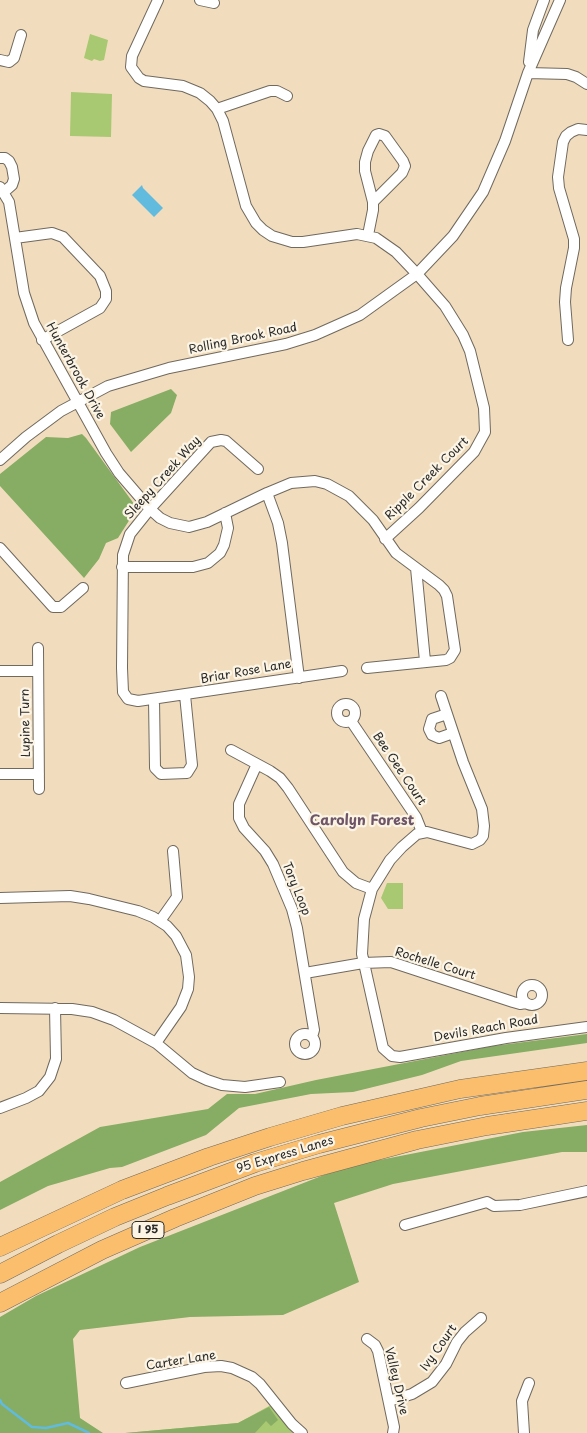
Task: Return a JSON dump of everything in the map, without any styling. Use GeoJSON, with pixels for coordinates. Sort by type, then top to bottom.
{"type":"FeatureCollection","features":[{"type":"Feature","properties":{"kind":"highway"},"geometry":{"type":"LineString","coordinates":[[0,1247],[122,1190],[209,1157],[270,1137],[342,1116],[452,1091],[587,1070]]}},
{"type":"Feature","properties":{"kind":"highway","name":"95 Express Lanes"},"geometry":{"type":"LineString","coordinates":[[0,1274],[58,1244],[115,1218],[216,1177],[273,1158],[363,1132],[421,1118],[480,1106],[587,1090]]}},
{"type":"Feature","properties":{"kind":"highway","name":"I 95"},"geometry":{"type":"LineString","coordinates":[[0,1303],[102,1250],[175,1218],[303,1170],[417,1140],[487,1126],[587,1111]]}},
{"type":"Feature","properties":{"kind":"street"},"geometry":{"type":"LineString","coordinates":[[158,0],[132,56],[131,67],[139,78],[183,86],[200,93],[210,101],[224,121],[246,206],[256,223],[263,230],[282,240],[292,242],[303,242],[345,234],[368,235],[373,210],[364,162],[376,135],[379,134],[384,136],[405,166],[402,173],[372,202]]}},
{"type":"Feature","properties":{"kind":"street"},"geometry":{"type":"LineString","coordinates":[[200,0],[214,3]]}},
{"type":"Feature","properties":{"kind":"street","name":"Rolling Brook Road"},"geometry":{"type":"LineString","coordinates":[[528,73],[533,30],[544,0]]}},
{"type":"Feature","properties":{"kind":"street","name":"Rolling Brook Road"},"geometry":{"type":"LineString","coordinates":[[0,460],[47,422],[108,386],[169,368],[286,344],[315,335],[360,315],[417,274],[453,236],[483,192],[505,141],[528,73],[560,0]]}},
{"type":"Feature","properties":{"kind":"street"},"geometry":{"type":"LineString","coordinates":[[0,60],[9,62],[14,58],[21,35]]}},
{"type":"Feature","properties":{"kind":"street"},"geometry":{"type":"LineString","coordinates":[[528,73],[567,74],[587,84]]}},
{"type":"Feature","properties":{"kind":"street"},"geometry":{"type":"LineString","coordinates":[[217,110],[270,91],[277,91],[287,96]]}},
{"type":"Feature","properties":{"kind":"street"},"geometry":{"type":"LineString","coordinates":[[568,340],[566,295],[574,239],[559,188],[559,171],[563,142],[566,136],[578,129],[587,130]]}},
{"type":"Feature","properties":{"kind":"street"},"geometry":{"type":"LineString","coordinates":[[0,158],[6,158],[9,161],[12,166],[14,179],[12,185],[2,190]]}},
{"type":"Feature","properties":{"kind":"street","name":"Hunterbrook Drive"},"geometry":{"type":"LineString","coordinates":[[2,190],[9,202],[24,293],[34,323],[119,473],[150,509],[160,518],[170,523],[189,526],[207,522],[225,513]]}},
{"type":"Feature","properties":{"kind":"street"},"geometry":{"type":"LineString","coordinates":[[15,238],[52,234],[63,237],[100,276],[106,291],[106,299],[100,308],[42,340]]}},
{"type":"Feature","properties":{"kind":"street","name":"Ripple Creek Court"},"geometry":{"type":"LineString","coordinates":[[368,235],[387,244],[396,252],[445,306],[470,350],[484,408],[485,432],[474,451],[419,508],[385,539]]}},
{"type":"Feature","properties":{"kind":"street","name":"Sleepy Creek Way"},"geometry":{"type":"LineString","coordinates":[[122,675],[122,567],[124,550],[130,534],[204,449],[216,440],[229,443],[258,469]]}},
{"type":"Feature","properties":{"kind":"street"},"geometry":{"type":"LineString","coordinates":[[122,567],[192,567],[208,563],[220,553],[224,545],[228,528],[225,513],[286,484],[304,481],[327,484],[339,489],[356,501],[373,520],[396,552],[439,585],[447,596],[455,650],[450,658],[446,660],[367,668]]}},
{"type":"Feature","properties":{"kind":"street","name":"Briar Rose Lane"},"geometry":{"type":"LineString","coordinates":[[122,675],[123,692],[128,699],[138,701],[299,678],[282,543],[278,523],[267,492]]}},
{"type":"Feature","properties":{"kind":"street"},"geometry":{"type":"LineString","coordinates":[[0,548],[53,607],[61,607],[83,588]]}},
{"type":"Feature","properties":{"kind":"street"},"geometry":{"type":"LineString","coordinates":[[416,568],[425,661]]}},
{"type":"Feature","properties":{"kind":"street","name":"Lupine Turn"},"geometry":{"type":"LineString","coordinates":[[38,648],[39,789]]}},
{"type":"Feature","properties":{"kind":"street","name":"Lupine Turn"},"geometry":{"type":"LineString","coordinates":[[0,671],[37,671]]}},
{"type":"Feature","properties":{"kind":"street"},"geometry":{"type":"LineString","coordinates":[[299,678],[342,671]]}},
{"type":"Feature","properties":{"kind":"street"},"geometry":{"type":"LineString","coordinates":[[154,699],[156,768],[161,774],[187,773],[192,765],[184,694]]}},
{"type":"Feature","properties":{"kind":"street"},"geometry":{"type":"LineString","coordinates":[[363,963],[362,940],[372,889],[385,868],[402,847],[422,832],[472,844],[483,836],[482,809],[441,696]]}},
{"type":"Feature","properties":{"kind":"street"},"geometry":{"type":"LineString","coordinates":[[447,714],[432,719],[429,729],[432,735],[439,738],[453,733]]}},
{"type":"Feature","properties":{"kind":"street","name":"Bee Gee Court"},"geometry":{"type":"LineString","coordinates":[[351,721],[416,817],[422,832]]}},
{"type":"Feature","properties":{"kind":"street"},"geometry":{"type":"LineString","coordinates":[[231,750],[280,778],[343,872],[356,883],[372,889]]}},
{"type":"Feature","properties":{"kind":"street","name":"Tory Loop"},"geometry":{"type":"LineString","coordinates":[[257,764],[239,804],[239,818],[244,828],[265,851],[286,890],[297,928],[314,1030],[312,1037]]}},
{"type":"Feature","properties":{"kind":"street","name":"Lupine Turn"},"geometry":{"type":"LineString","coordinates":[[0,774],[39,774]]}},
{"type":"Feature","properties":{"kind":"street"},"geometry":{"type":"LineString","coordinates":[[160,921],[177,896],[173,851]]}},
{"type":"Feature","properties":{"kind":"street"},"geometry":{"type":"LineString","coordinates":[[0,898],[70,896],[138,911],[160,921],[181,943],[186,955],[190,978],[181,1007],[156,1043]]}},
{"type":"Feature","properties":{"kind":"street","name":"Rochelle Court"},"geometry":{"type":"LineString","coordinates":[[304,973],[363,963],[400,964],[513,1002],[526,1003]]}},
{"type":"Feature","properties":{"kind":"street","name":"Devils Reach Road"},"geometry":{"type":"LineString","coordinates":[[363,963],[381,1044],[390,1055],[400,1057],[506,1038],[587,1027]]}},
{"type":"Feature","properties":{"kind":"street"},"geometry":{"type":"LineString","coordinates":[[0,1008],[79,1010],[108,1017],[156,1043],[192,1073],[207,1080],[245,1087],[280,1082]]}},
{"type":"Feature","properties":{"kind":"street"},"geometry":{"type":"LineString","coordinates":[[0,1108],[26,1098],[39,1090],[50,1077],[56,1059],[55,1008]]}},
{"type":"Feature","properties":{"kind":"street"},"geometry":{"type":"LineString","coordinates":[[405,1225],[487,1202],[494,1206],[520,1205],[587,1191]]}},
{"type":"Feature","properties":{"kind":"street","name":"Ivy Court"},"geometry":{"type":"LineString","coordinates":[[388,1401],[412,1394],[432,1382],[446,1364],[457,1342],[481,1318]]}},
{"type":"Feature","properties":{"kind":"street","name":"Valley Drive"},"geometry":{"type":"LineString","coordinates":[[367,1339],[375,1345],[378,1351],[394,1427],[393,1433]]}},
{"type":"Feature","properties":{"kind":"street","name":"Carter Lane"},"geometry":{"type":"LineString","coordinates":[[126,1383],[204,1367],[221,1366],[232,1368],[252,1377],[260,1384],[292,1424],[302,1433]]}},
{"type":"Feature","properties":{"kind":"street"},"geometry":{"type":"LineString","coordinates":[[524,1433],[522,1401],[529,1384]]}},
{"type":"Feature","properties":{"kind":"green space"},"geometry":{"type":"Polygon","coordinates":[[[90,34],[108,40],[104,60],[94,59],[92,61],[84,58],[90,34]]]}},
{"type":"Feature","properties":{"kind":"green space"},"geometry":{"type":"Polygon","coordinates":[[[71,92],[112,94],[111,137],[70,136],[71,92]]]}},
{"type":"Feature","properties":{"kind":"green space"},"geometry":{"type":"Polygon","coordinates":[[[171,389],[177,395],[171,413],[131,452],[110,424],[111,412],[171,389]]]}},
{"type":"Feature","properties":{"kind":"green space"},"geometry":{"type":"Polygon","coordinates":[[[82,434],[137,508],[118,538],[106,543],[99,559],[84,578],[0,486],[0,474],[46,437],[68,438],[82,434]]]}},
{"type":"Feature","properties":{"kind":"green space"},"geometry":{"type":"Polygon","coordinates":[[[387,883],[403,883],[403,909],[388,909],[381,898],[387,883]]]}},
{"type":"Feature","properties":{"kind":"green space"},"geometry":{"type":"Polygon","coordinates":[[[587,1034],[587,1043],[461,1061],[422,1075],[353,1092],[311,1094],[239,1108],[206,1135],[122,1167],[110,1168],[48,1186],[0,1210],[0,1182],[100,1127],[208,1109],[227,1094],[255,1094],[316,1080],[493,1046],[587,1034]]]}},
{"type":"Feature","properties":{"kind":"green space"},"geometry":{"type":"Polygon","coordinates":[[[587,1125],[587,1152],[562,1152],[393,1184],[334,1203],[359,1282],[283,1315],[190,1317],[80,1330],[73,1339],[80,1418],[103,1433],[0,1433],[0,1317],[36,1296],[140,1247],[354,1165],[523,1132],[587,1125]]]}},
{"type":"Feature","properties":{"kind":"green space"},"geometry":{"type":"Polygon","coordinates":[[[271,1405],[295,1433],[125,1433],[238,1423],[271,1405]]]}},
{"type":"Feature","properties":{"kind":"green space"},"geometry":{"type":"Polygon","coordinates":[[[269,1407],[278,1420],[271,1426],[266,1421],[255,1433],[125,1433],[238,1423],[269,1407]]]}},
{"type":"Feature","properties":{"kind":"water"},"geometry":{"type":"Polygon","coordinates":[[[142,185],[163,208],[154,217],[132,195],[142,185]]]}},
{"type":"Feature","properties":{"kind":"waterway"},"geometry":{"type":"LineString","coordinates":[[0,1400],[2,1404],[32,1427],[46,1428],[68,1423],[89,1433]]}},
{"type":"Feature","properties":{"kind":"district","name":"Carolyn Forest"},"geometry":{"type":"Point","coordinates":[362,821]}}]}
